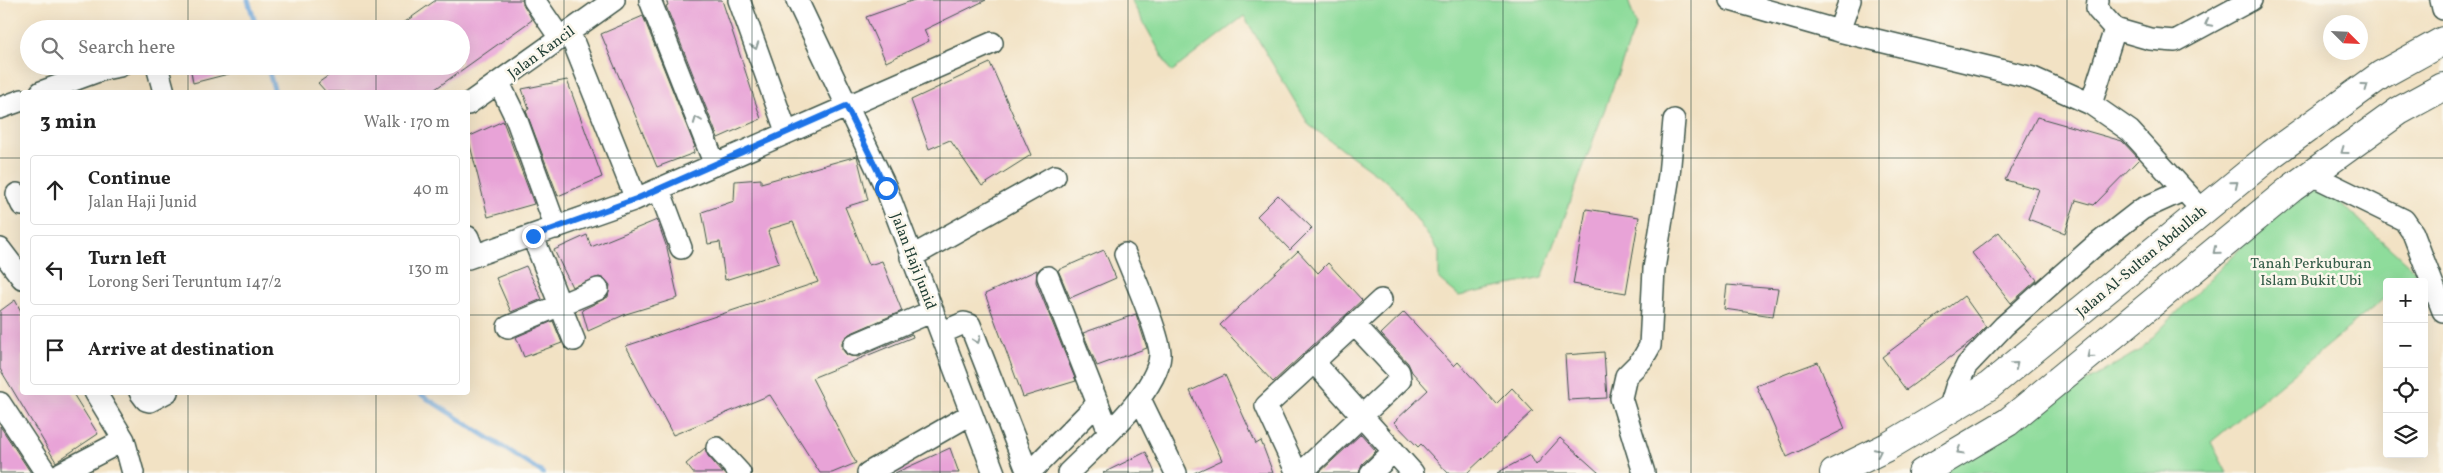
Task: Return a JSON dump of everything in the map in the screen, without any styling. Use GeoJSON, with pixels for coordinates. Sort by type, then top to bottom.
{"type":"FeatureCollection","features":[{"type":"Feature","properties":{"kind":"main road","name":"Jalan Al-Sultan Abdullah"},"geometry":{"type":"LineString","coordinates":[[1834,473],[1887,447],[1989,386],[2272,154],[2381,75],[2443,41]]}},
{"type":"Feature","properties":{"kind":"main road"},"geometry":{"type":"LineString","coordinates":[[1922,473],[2008,422],[2292,188],[2399,111],[2443,87]]}},
{"type":"Feature","properties":{"kind":"street"},"geometry":{"type":"LineString","coordinates":[[534,0],[564,34],[636,199]]}},
{"type":"Feature","properties":{"kind":"street","name":"Jalan Kancil"},"geometry":{"type":"LineString","coordinates":[[470,103],[614,0]]}},
{"type":"Feature","properties":{"kind":"street"},"geometry":{"type":"LineString","coordinates":[[650,0],[715,165]]}},
{"type":"Feature","properties":{"kind":"street"},"geometry":{"type":"LineString","coordinates":[[739,0],[786,132]]}},
{"type":"Feature","properties":{"kind":"street","name":"Jalan Haji Junid"},"geometry":{"type":"LineString","coordinates":[[797,0],[886,188],[994,473]]}},
{"type":"Feature","properties":{"kind":"street"},"geometry":{"type":"LineString","coordinates":[[1730,0],[1839,31],[2033,78],[2091,104],[2130,131],[2202,210]]}},
{"type":"Feature","properties":{"kind":"street"},"geometry":{"type":"LineString","coordinates":[[1839,31],[1850,0]]}},
{"type":"Feature","properties":{"kind":"street"},"geometry":{"type":"LineString","coordinates":[[2098,0],[2097,8],[2115,29],[2150,39],[2174,41],[2251,0]]}},
{"type":"Feature","properties":{"kind":"street"},"geometry":{"type":"LineString","coordinates":[[2441,0],[2443,9]]}},
{"type":"Feature","properties":{"kind":"street"},"geometry":{"type":"LineString","coordinates":[[2091,104],[2115,29]]}},
{"type":"Feature","properties":{"kind":"street"},"geometry":{"type":"LineString","coordinates":[[470,250],[533,236],[636,199],[992,43]]}},
{"type":"Feature","properties":{"kind":"street"},"geometry":{"type":"LineString","coordinates":[[46,90],[88,75]]}},
{"type":"Feature","properties":{"kind":"street"},"geometry":{"type":"LineString","coordinates":[[159,75],[163,90]]}},
{"type":"Feature","properties":{"kind":"street"},"geometry":{"type":"LineString","coordinates":[[498,83],[516,118],[556,228]]}},
{"type":"Feature","properties":{"kind":"street"},"geometry":{"type":"LineString","coordinates":[[0,108],[20,101]]}},
{"type":"Feature","properties":{"kind":"street"},"geometry":{"type":"LineString","coordinates":[[1644,473],[1621,398],[1626,376],[1642,360],[1650,346],[1654,269],[1668,183],[1674,120]]}},
{"type":"Feature","properties":{"kind":"street"},"geometry":{"type":"LineString","coordinates":[[2312,175],[2404,220],[2413,233],[2443,311]]}},
{"type":"Feature","properties":{"kind":"street"},"geometry":{"type":"LineString","coordinates":[[911,257],[1055,176]]}},
{"type":"Feature","properties":{"kind":"street"},"geometry":{"type":"LineString","coordinates":[[659,189],[681,248]]}},
{"type":"Feature","properties":{"kind":"street"},"geometry":{"type":"LineString","coordinates":[[1949,410],[1956,387],[1967,365],[2004,326],[2092,248],[2142,209],[2184,190]]}},
{"type":"Feature","properties":{"kind":"street"},"geometry":{"type":"LineString","coordinates":[[533,236],[574,340]]}},
{"type":"Feature","properties":{"kind":"street"},"geometry":{"type":"LineString","coordinates":[[0,249],[12,273]]}},
{"type":"Feature","properties":{"kind":"street"},"geometry":{"type":"LineString","coordinates":[[1080,473],[1109,432],[1140,399],[1156,371],[1160,354],[1157,339],[1126,254]]}},
{"type":"Feature","properties":{"kind":"street"},"geometry":{"type":"LineString","coordinates":[[1048,277],[1109,432]]}},
{"type":"Feature","properties":{"kind":"street"},"geometry":{"type":"LineString","coordinates":[[508,327],[560,303],[598,289]]}},
{"type":"Feature","properties":{"kind":"street"},"geometry":{"type":"LineString","coordinates":[[1354,324],[1399,372],[1400,380],[1363,417],[1301,473],[1297,473],[1266,406],[1313,361],[1380,300]]}},
{"type":"Feature","properties":{"kind":"street"},"geometry":{"type":"LineString","coordinates":[[854,345],[932,311]]}},
{"type":"Feature","properties":{"kind":"street"},"geometry":{"type":"LineString","coordinates":[[941,333],[964,323],[970,324],[1029,473],[1098,404]]}},
{"type":"Feature","properties":{"kind":"street"},"geometry":{"type":"LineString","coordinates":[[1313,361],[1413,473]]}},
{"type":"Feature","properties":{"kind":"street"},"geometry":{"type":"LineString","coordinates":[[98,395],[124,440],[133,473]]}},
{"type":"Feature","properties":{"kind":"street"},"geometry":{"type":"LineString","coordinates":[[142,395],[146,400],[150,401],[161,395]]}},
{"type":"Feature","properties":{"kind":"street"},"geometry":{"type":"LineString","coordinates":[[1140,399],[1176,473]]}},
{"type":"Feature","properties":{"kind":"street"},"geometry":{"type":"LineString","coordinates":[[0,403],[46,473]]}},
{"type":"Feature","properties":{"kind":"street"},"geometry":{"type":"LineString","coordinates":[[868,473],[971,414]]}},
{"type":"Feature","properties":{"kind":"street"},"geometry":{"type":"LineString","coordinates":[[61,473],[124,440]]}},
{"type":"Feature","properties":{"kind":"street"},"geometry":{"type":"LineString","coordinates":[[717,448],[740,473]]}},
{"type":"Feature","properties":{"kind":"street"},"geometry":{"type":"LineString","coordinates":[[1371,473],[1394,451]]}},
{"type":"Feature","properties":{"kind":"green space"},"geometry":{"type":"Polygon","coordinates":[[[1131,0],[1628,0],[1636,25],[1542,278],[1459,296],[1439,279],[1439,251],[1393,186],[1309,125],[1244,16],[1171,72],[1131,0]]]}},
{"type":"Feature","properties":{"kind":"green space","name":"Tanah Perkuburan Islam Bukit Ubi"},"geometry":{"type":"Polygon","coordinates":[[[2319,183],[2416,272],[2409,278],[2383,278],[2383,299],[2211,442],[2227,473],[1931,473],[2140,350],[2266,222],[2319,183]]]}},
{"type":"Feature","properties":{"kind":"building"},"geometry":{"type":"Polygon","coordinates":[[[436,0],[522,0],[532,20],[470,64],[470,20],[408,20],[436,0]]]}},
{"type":"Feature","properties":{"kind":"building"},"geometry":{"type":"Polygon","coordinates":[[[666,0],[722,0],[761,119],[718,138],[666,6],[668,5],[666,0]]]}},
{"type":"Feature","properties":{"kind":"building"},"geometry":{"type":"Polygon","coordinates":[[[914,0],[986,0],[924,30],[929,41],[886,62],[866,17],[914,0]]]}},
{"type":"Feature","properties":{"kind":"building"},"geometry":{"type":"Polygon","coordinates":[[[643,16],[695,147],[693,148],[694,153],[657,167],[601,34],[643,16]]]}},
{"type":"Feature","properties":{"kind":"building"},"geometry":{"type":"Polygon","coordinates":[[[990,63],[1031,155],[982,186],[950,140],[929,149],[911,100],[990,63]]]}},
{"type":"Feature","properties":{"kind":"building"},"geometry":{"type":"Polygon","coordinates":[[[192,75],[224,75],[193,83],[192,75]]]}},
{"type":"Feature","properties":{"kind":"building"},"geometry":{"type":"Polygon","coordinates":[[[329,75],[455,75],[434,90],[324,90],[318,83],[329,75]]]}},
{"type":"Feature","properties":{"kind":"building"},"geometry":{"type":"Polygon","coordinates":[[[567,80],[602,177],[558,196],[526,111],[529,109],[522,89],[567,80]]]}},
{"type":"Feature","properties":{"kind":"building"},"geometry":{"type":"Polygon","coordinates":[[[2037,117],[2122,141],[2139,159],[2094,205],[2076,200],[2065,233],[2028,219],[2039,189],[2005,180],[2037,117]]]}},
{"type":"Feature","properties":{"kind":"building"},"geometry":{"type":"Polygon","coordinates":[[[503,121],[534,204],[488,217],[470,145],[470,136],[503,121]]]}},
{"type":"Feature","properties":{"kind":"building"},"geometry":{"type":"Polygon","coordinates":[[[857,156],[868,200],[845,207],[869,265],[882,261],[902,311],[849,334],[842,343],[842,349],[847,355],[858,357],[912,334],[913,337],[812,378],[856,463],[832,473],[820,473],[770,395],[673,435],[626,346],[818,282],[793,222],[770,229],[768,232],[779,263],[725,280],[720,242],[708,244],[702,212],[734,201],[735,181],[761,179],[761,183],[857,156]]]}},
{"type":"Feature","properties":{"kind":"building"},"geometry":{"type":"Polygon","coordinates":[[[1278,195],[1312,228],[1290,250],[1257,216],[1278,195]]]}},
{"type":"Feature","properties":{"kind":"building"},"geometry":{"type":"Polygon","coordinates":[[[1586,209],[1639,217],[1626,293],[1573,284],[1586,209]]]}},
{"type":"Feature","properties":{"kind":"building"},"geometry":{"type":"Polygon","coordinates":[[[657,220],[667,248],[678,298],[626,314],[588,331],[582,310],[608,297],[610,285],[605,279],[599,277],[572,287],[554,250],[587,235],[591,247],[657,220]]]}},
{"type":"Feature","properties":{"kind":"building"},"geometry":{"type":"Polygon","coordinates":[[[1999,232],[2037,280],[2011,303],[1972,253],[1999,232]]]}},
{"type":"Feature","properties":{"kind":"building"},"geometry":{"type":"Polygon","coordinates":[[[1104,250],[1116,278],[1070,298],[1058,270],[1104,250]]]}},
{"type":"Feature","properties":{"kind":"building"},"geometry":{"type":"Polygon","coordinates":[[[1298,251],[1318,273],[1328,263],[1362,300],[1273,382],[1220,325],[1298,251]]]}},
{"type":"Feature","properties":{"kind":"building"},"geometry":{"type":"Polygon","coordinates":[[[526,266],[542,299],[511,312],[496,278],[526,266]]]}},
{"type":"Feature","properties":{"kind":"building"},"geometry":{"type":"Polygon","coordinates":[[[1037,270],[1036,282],[1076,381],[1023,397],[985,294],[1037,270]]]}},
{"type":"Feature","properties":{"kind":"building"},"geometry":{"type":"Polygon","coordinates":[[[1727,285],[1778,289],[1773,316],[1724,309],[1727,285]]]}},
{"type":"Feature","properties":{"kind":"building"},"geometry":{"type":"Polygon","coordinates":[[[1964,296],[1986,327],[1971,342],[1906,390],[1882,357],[1964,296]]]}},
{"type":"Feature","properties":{"kind":"building"},"geometry":{"type":"Polygon","coordinates":[[[15,300],[20,309],[20,395],[74,395],[98,434],[56,462],[0,369],[0,311],[15,300]]]}},
{"type":"Feature","properties":{"kind":"building"},"geometry":{"type":"Polygon","coordinates":[[[1404,312],[1454,366],[1458,362],[1496,404],[1512,388],[1533,411],[1467,473],[1448,473],[1421,444],[1418,447],[1394,422],[1428,390],[1412,372],[1408,363],[1381,334],[1404,312]]]}},
{"type":"Feature","properties":{"kind":"building"},"geometry":{"type":"Polygon","coordinates":[[[1136,314],[1147,348],[1097,366],[1083,333],[1136,314]]]}},
{"type":"Feature","properties":{"kind":"building"},"geometry":{"type":"Polygon","coordinates":[[[553,321],[562,343],[524,357],[516,337],[553,321]]]}},
{"type":"Feature","properties":{"kind":"building"},"geometry":{"type":"Polygon","coordinates":[[[1604,352],[1607,398],[1568,400],[1565,355],[1604,352]]]}},
{"type":"Feature","properties":{"kind":"building"},"geometry":{"type":"Polygon","coordinates":[[[1818,362],[1845,429],[1787,457],[1756,385],[1818,362]]]}},
{"type":"Feature","properties":{"kind":"building"},"geometry":{"type":"Polygon","coordinates":[[[1225,375],[1256,444],[1261,441],[1273,473],[1194,473],[1222,460],[1190,391],[1225,375]]]}},
{"type":"Feature","properties":{"kind":"building"},"geometry":{"type":"Polygon","coordinates":[[[0,426],[31,473],[0,473],[0,426]]]}},
{"type":"Feature","properties":{"kind":"building"},"geometry":{"type":"Polygon","coordinates":[[[1361,434],[1376,451],[1362,464],[1359,473],[1319,473],[1361,434]]]}},
{"type":"Feature","properties":{"kind":"building"},"geometry":{"type":"Polygon","coordinates":[[[1560,438],[1599,473],[1497,473],[1530,455],[1536,465],[1560,438]]]}},
{"type":"Feature","properties":{"kind":"building"},"geometry":{"type":"Polygon","coordinates":[[[705,448],[708,456],[723,473],[693,473],[686,464],[705,448]]]}},
{"type":"Feature","properties":{"kind":"building"},"geometry":{"type":"Polygon","coordinates":[[[950,448],[959,473],[895,473],[950,448]]]}},
{"type":"Feature","properties":{"kind":"building"},"geometry":{"type":"Polygon","coordinates":[[[1146,452],[1155,473],[1103,473],[1146,452]]]}},
{"type":"Feature","properties":{"kind":"waterway"},"geometry":{"type":"LineString","coordinates":[[248,0],[254,20]]}},
{"type":"Feature","properties":{"kind":"waterway"},"geometry":{"type":"LineString","coordinates":[[270,75],[274,90]]}},
{"type":"Feature","properties":{"kind":"waterway"},"geometry":{"type":"LineString","coordinates":[[422,395],[543,473]]}},
{"type":"Feature","properties":{"kind":"route"},"geometry":{"type":"LineString","coordinates":[[533,236],[636,199],[846,106],[886,188]]}}]}
